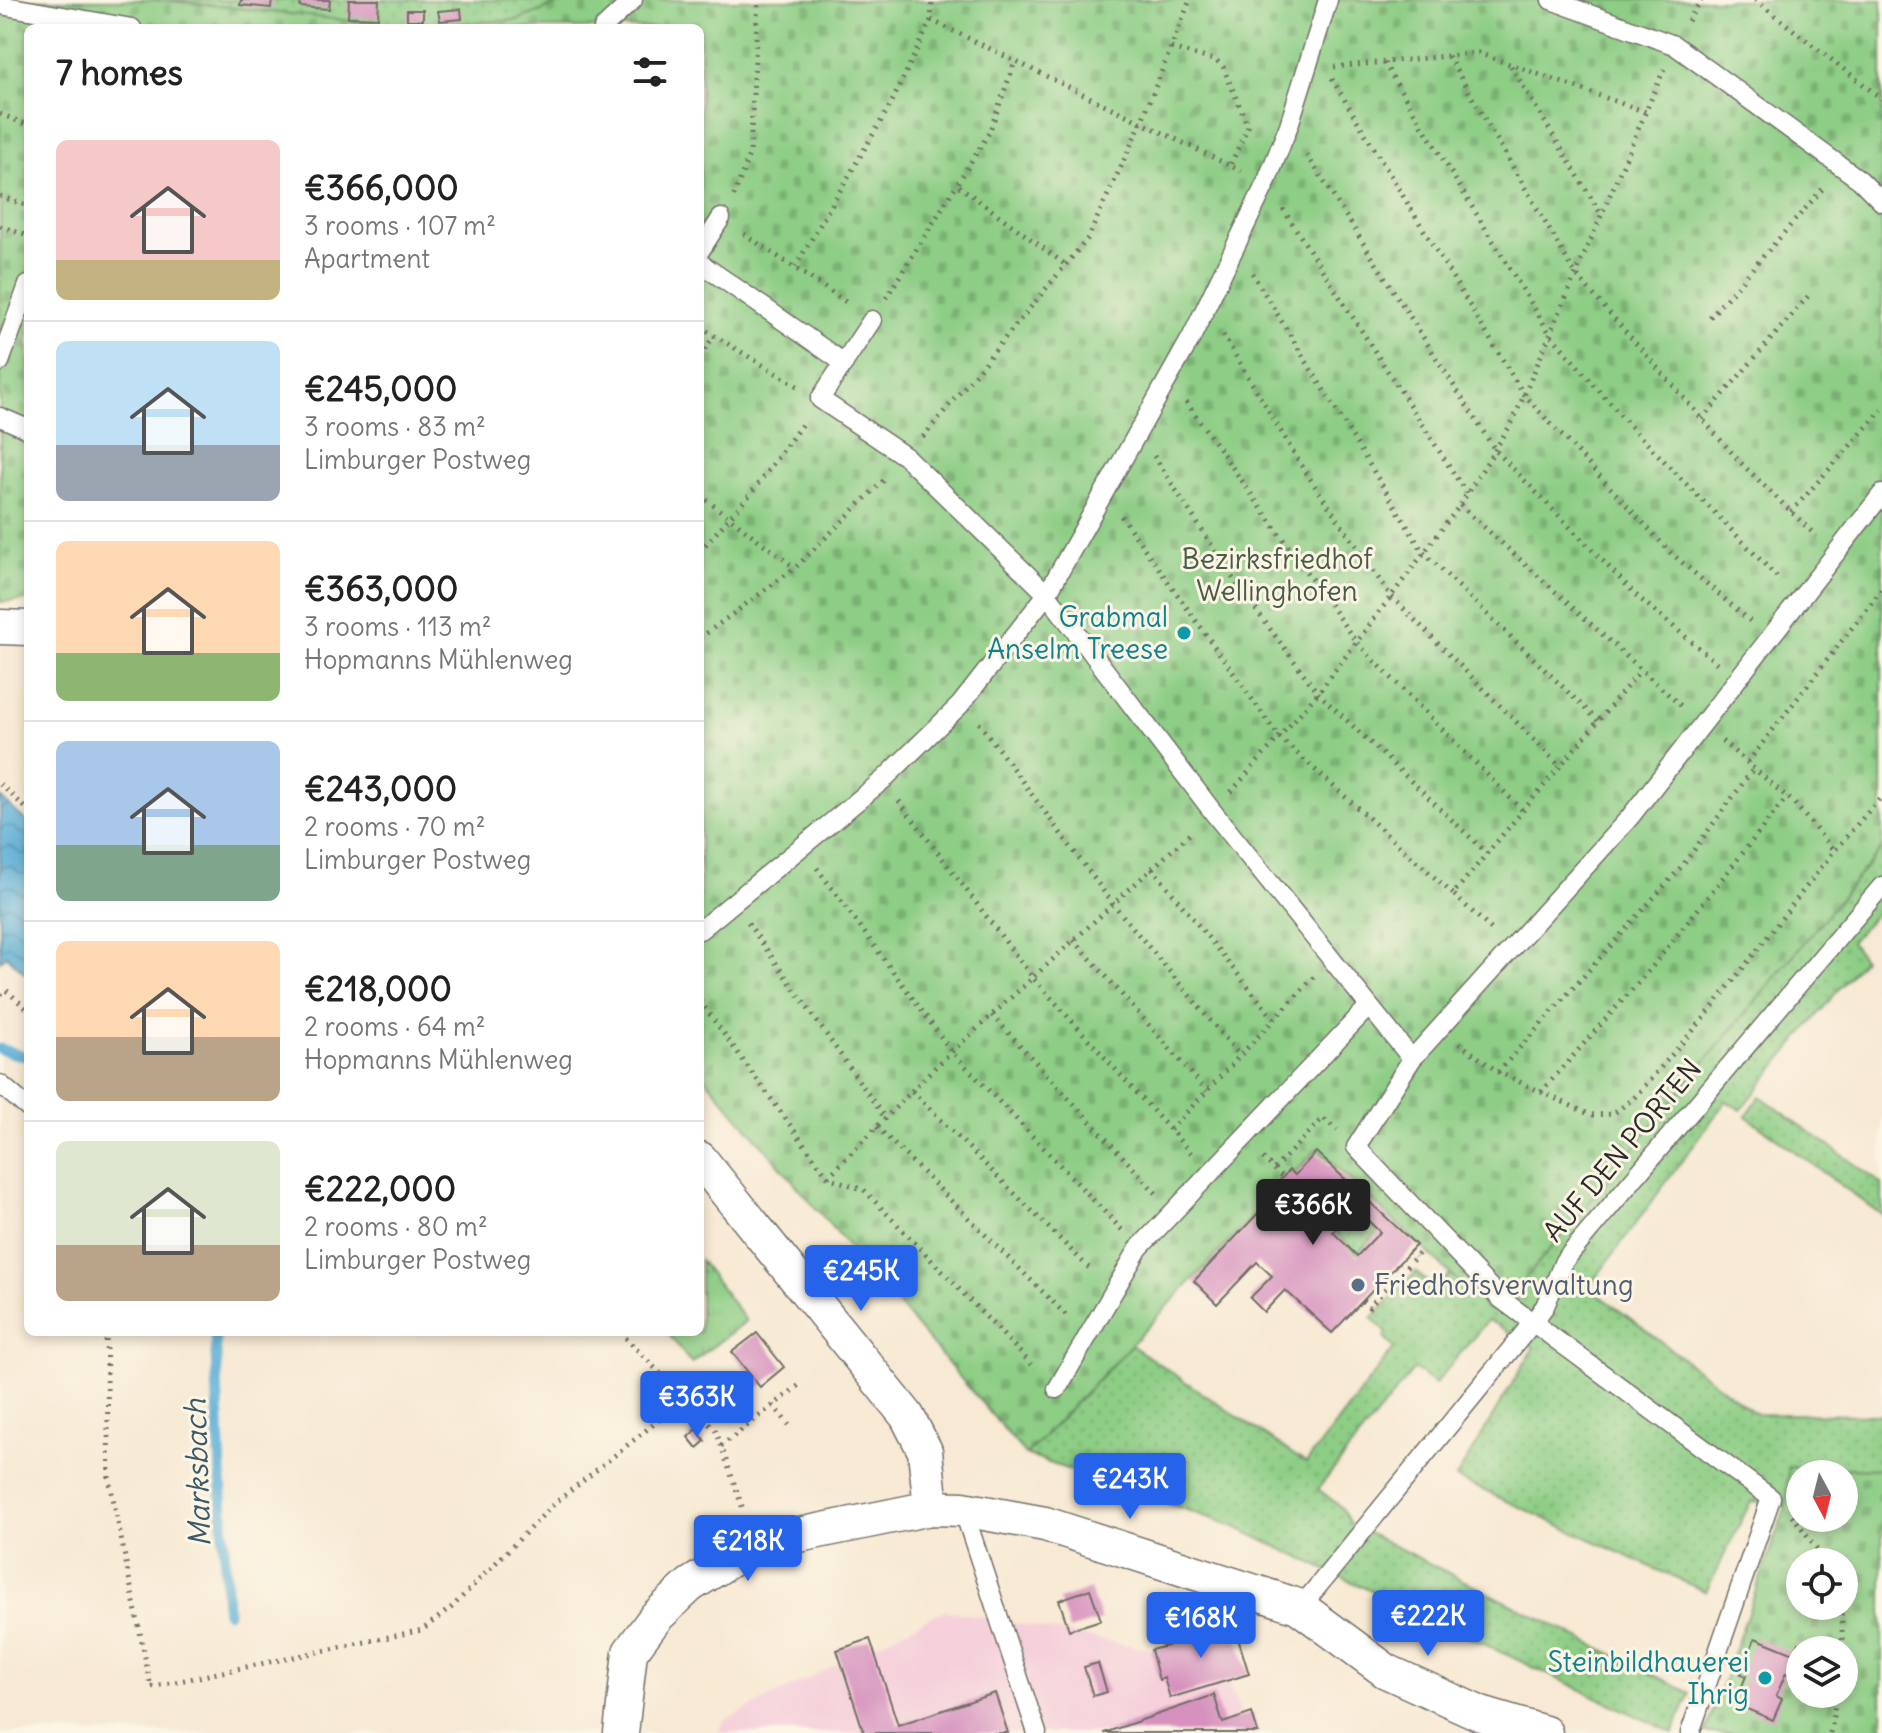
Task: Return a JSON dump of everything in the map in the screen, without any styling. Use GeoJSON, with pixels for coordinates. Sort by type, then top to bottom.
{"type":"FeatureCollection","features":[{"type":"Feature","properties":{"kind":"street"},"geometry":{"type":"LineString","coordinates":[[0,627],[24,628]]}},
{"type":"Feature","properties":{"kind":"street"},"geometry":{"type":"LineString","coordinates":[[704,1164],[907,1416],[925,1451],[947,1509]]}},
{"type":"Feature","properties":{"kind":"street"},"geometry":{"type":"LineString","coordinates":[[621,1733],[630,1652],[656,1617],[690,1585],[755,1544],[826,1519],[947,1509],[1045,1524],[1300,1608],[1386,1671],[1481,1714],[1545,1733]]}},
{"type":"Feature","properties":{"kind":"lane"},"geometry":{"type":"LineString","coordinates":[[607,24],[633,0]]}},
{"type":"Feature","properties":{"kind":"lane"},"geometry":{"type":"LineString","coordinates":[[704,927],[735,905],[883,780],[963,701],[1047,594],[1169,378],[1266,183],[1289,125],[1328,0]]}},
{"type":"Feature","properties":{"kind":"lane"},"geometry":{"type":"LineString","coordinates":[[1551,0],[1674,45],[1841,167],[1882,202]]}},
{"type":"Feature","properties":{"kind":"lane"},"geometry":{"type":"LineString","coordinates":[[0,5],[107,24]]}},
{"type":"Feature","properties":{"kind":"lane"},"geometry":{"type":"LineString","coordinates":[[704,241],[721,218]]}},
{"type":"Feature","properties":{"kind":"lane"},"geometry":{"type":"LineString","coordinates":[[704,266],[844,363]]}},
{"type":"Feature","properties":{"kind":"lane"},"geometry":{"type":"LineString","coordinates":[[0,362],[24,296]]}},
{"type":"Feature","properties":{"kind":"lane"},"geometry":{"type":"LineString","coordinates":[[872,320],[820,399],[906,457],[1047,594],[1213,812],[1412,1059]]}},
{"type":"Feature","properties":{"kind":"lane"},"geometry":{"type":"LineString","coordinates":[[0,417],[24,427]]}},
{"type":"Feature","properties":{"kind":"lane"},"geometry":{"type":"LineString","coordinates":[[1690,1733],[1771,1498],[1501,1299],[1356,1147],[1412,1059],[1630,817],[1882,494]]}},
{"type":"Feature","properties":{"kind":"lane","name":"AUF DEN PORTEN"},"geometry":{"type":"LineString","coordinates":[[1300,1608],[1534,1321],[1545,1306],[1564,1261],[1882,886]]}},
{"type":"Feature","properties":{"kind":"lane"},"geometry":{"type":"LineString","coordinates":[[1057,1389],[1139,1248],[1369,1006]]}},
{"type":"Feature","properties":{"kind":"lane"},"geometry":{"type":"LineString","coordinates":[[0,1084],[24,1105]]}},
{"type":"Feature","properties":{"kind":"lane"},"geometry":{"type":"LineString","coordinates":[[947,1509],[1037,1733]]}},
{"type":"Feature","properties":{"kind":"path"},"geometry":{"type":"LineString","coordinates":[[758,0],[750,152],[736,193],[721,218],[872,320],[959,186],[989,133],[1015,62]]}},
{"type":"Feature","properties":{"kind":"path"},"geometry":{"type":"LineString","coordinates":[[795,267],[851,178],[931,20],[932,0]]}},
{"type":"Feature","properties":{"kind":"path"},"geometry":{"type":"LineString","coordinates":[[704,635],[795,568],[906,457],[1088,238],[1141,123],[1190,0]]}},
{"type":"Feature","properties":{"kind":"path"},"geometry":{"type":"LineString","coordinates":[[1755,0],[1882,99]]}},
{"type":"Feature","properties":{"kind":"path"},"geometry":{"type":"LineString","coordinates":[[931,20],[1266,183],[1467,494]]}},
{"type":"Feature","properties":{"kind":"path"},"geometry":{"type":"LineString","coordinates":[[828,1177],[952,1052],[1213,812],[1318,693],[1460,505],[1495,450],[1524,395],[1674,45]]}},
{"type":"Feature","properties":{"kind":"path"},"geometry":{"type":"LineString","coordinates":[[1171,48],[1217,61],[1223,67],[1248,126],[1230,166]]}},
{"type":"Feature","properties":{"kind":"path"},"geometry":{"type":"LineString","coordinates":[[1646,112],[1478,53],[1326,68],[1524,395],[1670,552],[1769,637]]}},
{"type":"Feature","properties":{"kind":"path"},"geometry":{"type":"LineString","coordinates":[[1448,56],[1576,275],[1702,419],[1834,553]]}},
{"type":"Feature","properties":{"kind":"path"},"geometry":{"type":"LineString","coordinates":[[1384,63],[1550,334],[1700,500],[1799,599]]}},
{"type":"Feature","properties":{"kind":"path"},"geometry":{"type":"LineString","coordinates":[[1510,65],[1602,215]]}},
{"type":"Feature","properties":{"kind":"path"},"geometry":{"type":"LineString","coordinates":[[0,114],[24,123]]}},
{"type":"Feature","properties":{"kind":"path"},"geometry":{"type":"LineString","coordinates":[[1289,125],[1495,450],[1638,597],[1736,679]]}},
{"type":"Feature","properties":{"kind":"path"},"geometry":{"type":"LineString","coordinates":[[1710,317],[1841,167]]}},
{"type":"Feature","properties":{"kind":"path"},"geometry":{"type":"LineString","coordinates":[[959,186],[1066,265]]}},
{"type":"Feature","properties":{"kind":"path"},"geometry":{"type":"LineString","coordinates":[[0,196],[24,205]]}},
{"type":"Feature","properties":{"kind":"path"},"geometry":{"type":"LineString","coordinates":[[0,226],[24,235]]}},
{"type":"Feature","properties":{"kind":"path"},"geometry":{"type":"LineString","coordinates":[[1234,243],[1423,552],[1598,721]]}},
{"type":"Feature","properties":{"kind":"path"},"geometry":{"type":"LineString","coordinates":[[1702,419],[1810,294]]}},
{"type":"Feature","properties":{"kind":"path"},"geometry":{"type":"LineString","coordinates":[[1206,306],[1304,470],[1390,595],[1560,766]]}},
{"type":"Feature","properties":{"kind":"path"},"geometry":{"type":"LineString","coordinates":[[704,330],[820,399],[731,517],[704,547]]}},
{"type":"Feature","properties":{"kind":"path"},"geometry":{"type":"LineString","coordinates":[[704,350],[714,336]]}},
{"type":"Feature","properties":{"kind":"path"},"geometry":{"type":"LineString","coordinates":[[1169,378],[1356,642],[1523,811]]}},
{"type":"Feature","properties":{"kind":"path"},"geometry":{"type":"LineString","coordinates":[[1791,512],[1882,410]]}},
{"type":"Feature","properties":{"kind":"path"},"geometry":{"type":"LineString","coordinates":[[1138,432],[1238,586],[1318,693],[1487,853]]}},
{"type":"Feature","properties":{"kind":"path"},"geometry":{"type":"LineString","coordinates":[[1104,492],[1280,738],[1512,947]]}},
{"type":"Feature","properties":{"kind":"path"},"geometry":{"type":"LineString","coordinates":[[704,498],[795,568]]}},
{"type":"Feature","properties":{"kind":"path"},"geometry":{"type":"LineString","coordinates":[[1460,505],[1640,671],[1787,797],[1834,851]]}},
{"type":"Feature","properties":{"kind":"path"},"geometry":{"type":"LineString","coordinates":[[1748,762],[1882,589]]}},
{"type":"Feature","properties":{"kind":"path"},"geometry":{"type":"LineString","coordinates":[[1453,894],[1640,671]]}},
{"type":"Feature","properties":{"kind":"path"},"geometry":{"type":"LineString","coordinates":[[963,701],[1113,904],[1240,1056]]}},
{"type":"Feature","properties":{"kind":"path"},"geometry":{"type":"LineString","coordinates":[[1498,1072],[1683,865],[1754,768]]}},
{"type":"Feature","properties":{"kind":"path"},"geometry":{"type":"LineString","coordinates":[[883,780],[1033,978],[1210,1175]]}},
{"type":"Feature","properties":{"kind":"path"},"geometry":{"type":"LineString","coordinates":[[0,784],[24,806]]}},
{"type":"Feature","properties":{"kind":"path"},"geometry":{"type":"LineString","coordinates":[[1440,1027],[1498,1072],[1591,1115],[1613,1114],[1634,1098],[1705,1017],[1834,851],[1882,796]]}},
{"type":"Feature","properties":{"kind":"path"},"geometry":{"type":"LineString","coordinates":[[1541,1092],[1652,967],[1787,797]]}},
{"type":"Feature","properties":{"kind":"path"},"geometry":{"type":"LineString","coordinates":[[802,848],[952,1052],[1139,1248]]}},
{"type":"Feature","properties":{"kind":"path"},"geometry":{"type":"LineString","coordinates":[[1152,868],[1274,1019]]}},
{"type":"Feature","properties":{"kind":"path"},"geometry":{"type":"LineString","coordinates":[[735,905],[885,1118]]}},
{"type":"Feature","properties":{"kind":"path"},"geometry":{"type":"LineString","coordinates":[[1074,940],[1207,1091]]}},
{"type":"Feature","properties":{"kind":"path"},"geometry":{"type":"LineString","coordinates":[[1170,1130],[1331,959]]}},
{"type":"Feature","properties":{"kind":"path"},"geometry":{"type":"LineString","coordinates":[[0,994],[6,990],[24,1006]]}},
{"type":"Feature","properties":{"kind":"path"},"geometry":{"type":"LineString","coordinates":[[704,1006],[828,1177],[864,1190],[1057,1389]]}},
{"type":"Feature","properties":{"kind":"path"},"geometry":{"type":"LineString","coordinates":[[992,1015],[1174,1212]]}},
{"type":"Feature","properties":{"kind":"path"},"geometry":{"type":"LineString","coordinates":[[912,1091],[1113,1293]]}},
{"type":"Feature","properties":{"kind":"path"},"geometry":{"type":"LineString","coordinates":[[1274,1169],[1323,1118],[1356,1147]]}},
{"type":"Feature","properties":{"kind":"path"},"geometry":{"type":"LineString","coordinates":[[877,1127],[1087,1337]]}},
{"type":"Feature","properties":{"kind":"path"},"geometry":{"type":"LineString","coordinates":[[1244,1141],[1283,1177]]}},
{"type":"Feature","properties":{"kind":"path"},"geometry":{"type":"LineString","coordinates":[[1362,1301],[1369,1307],[1439,1234]]}},
{"type":"Feature","properties":{"kind":"path"},"geometry":{"type":"LineString","coordinates":[[1409,1251],[1415,1257]]}},
{"type":"Feature","properties":{"kind":"path"},"geometry":{"type":"LineString","coordinates":[[106,1336],[109,1478],[151,1687],[422,1630],[452,1607],[554,1504],[685,1399]]}},
{"type":"Feature","properties":{"kind":"path"},"geometry":{"type":"LineString","coordinates":[[624,1336],[716,1431],[755,1544]]}},
{"type":"Feature","properties":{"kind":"path"},"geometry":{"type":"LineString","coordinates":[[721,1446],[802,1383]]}},
{"type":"Feature","properties":{"kind":"path"},"geometry":{"type":"LineString","coordinates":[[773,1405],[789,1425]]}},
{"type":"Feature","properties":{"kind":"path"},"geometry":{"type":"LineString","coordinates":[[1771,1498],[1804,1527],[1818,1548]]}},
{"type":"Feature","properties":{"kind":"path"},"geometry":{"type":"LineString","coordinates":[[1830,1733],[1834,1708]]}},
{"type":"Feature","properties":{"kind":"shaded area"},"geometry":{"type":"Polygon","coordinates":[[[945,1610],[1222,1663],[1248,1733],[719,1733],[724,1721],[945,1610]]]}},
{"type":"Feature","properties":{"kind":"green space","name":"Bezirksfriedhof Wellinghofen"},"geometry":{"type":"Polygon","coordinates":[[[0,0],[163,0],[378,24],[24,24],[24,600],[0,602],[0,0]]]}},
{"type":"Feature","properties":{"kind":"green space"},"geometry":{"type":"Polygon","coordinates":[[[163,0],[569,0],[518,20],[378,24],[163,0]]]}},
{"type":"Feature","properties":{"kind":"green space","name":"Bezirksfriedhof Wellinghofen"},"geometry":{"type":"Polygon","coordinates":[[[569,0],[1882,0],[1882,848],[1522,1283],[1489,1310],[1317,1149],[1026,1455],[704,1077],[704,24],[453,24],[518,20],[569,0]]]}},
{"type":"Feature","properties":{"kind":"green space"},"geometry":{"type":"Polygon","coordinates":[[[1882,848],[1882,906],[1851,942],[1863,959],[1741,1110],[1726,1101],[1589,1287],[1756,1414],[1882,1415],[1882,1469],[1858,1468],[1858,1460],[1786,1460],[1786,1506],[1751,1501],[1706,1592],[1456,1478],[1534,1347],[1488,1320],[1435,1384],[1414,1369],[1318,1489],[1342,1508],[1350,1524],[1690,1693],[1673,1733],[1233,1526],[1026,1455],[1131,1345],[1306,1463],[1394,1348],[1384,1338],[1387,1333],[1372,1318],[1416,1272],[1435,1289],[1450,1274],[1489,1310],[1522,1283],[1882,848]]]}},
{"type":"Feature","properties":{"kind":"green space"},"geometry":{"type":"Polygon","coordinates":[[[1760,1096],[1882,1184],[1882,1215],[1746,1116],[1760,1096]]]}},
{"type":"Feature","properties":{"kind":"green space"},"geometry":{"type":"Polygon","coordinates":[[[1356,1211],[1378,1232],[1357,1253],[1335,1232],[1356,1211]]]}},
{"type":"Feature","properties":{"kind":"green space"},"geometry":{"type":"Polygon","coordinates":[[[704,1265],[746,1321],[691,1363],[670,1336],[704,1336],[704,1265]]]}},
{"type":"Feature","properties":{"kind":"green space"},"geometry":{"type":"Polygon","coordinates":[[[1858,1468],[1882,1469],[1882,1733],[1705,1733],[1786,1506],[1786,1532],[1858,1532],[1858,1468]]]}},
{"type":"Feature","properties":{"kind":"water"},"geometry":{"type":"Polygon","coordinates":[[[0,797],[24,819],[24,972],[6,955],[0,961],[0,797]]]}},
{"type":"Feature","properties":{"kind":"building"},"geometry":{"type":"Polygon","coordinates":[[[241,0],[272,0],[271,8],[240,5],[241,0]]]}},
{"type":"Feature","properties":{"kind":"building"},"geometry":{"type":"Polygon","coordinates":[[[301,0],[330,0],[329,9],[300,7],[301,0]]]}},
{"type":"Feature","properties":{"kind":"building"},"geometry":{"type":"Polygon","coordinates":[[[349,0],[379,0],[378,18],[348,17],[349,0]]]}},
{"type":"Feature","properties":{"kind":"building"},"geometry":{"type":"Polygon","coordinates":[[[461,9],[462,19],[440,21],[438,11],[461,9]]]}},
{"type":"Feature","properties":{"kind":"building"},"geometry":{"type":"Polygon","coordinates":[[[407,10],[423,10],[423,20],[407,20],[407,10]]]}},
{"type":"Feature","properties":{"kind":"building"},"geometry":{"type":"Polygon","coordinates":[[[1316,1152],[1416,1245],[1332,1333],[1285,1290],[1264,1312],[1250,1298],[1272,1276],[1257,1262],[1217,1304],[1194,1281],[1282,1188],[1277,1183],[1289,1170],[1295,1175],[1316,1152]],[[1356,1209],[1333,1232],[1357,1256],[1380,1232],[1356,1209]]]}},
{"type":"Feature","properties":{"kind":"building"},"geometry":{"type":"Polygon","coordinates":[[[757,1333],[784,1367],[760,1387],[732,1352],[757,1333]]]}},
{"type":"Feature","properties":{"kind":"building"},"geometry":{"type":"Polygon","coordinates":[[[697,1429],[705,1441],[697,1448],[688,1437],[697,1429]]]}},
{"type":"Feature","properties":{"kind":"building"},"geometry":{"type":"Polygon","coordinates":[[[1090,1589],[1101,1620],[1069,1630],[1059,1600],[1090,1589]]]}},
{"type":"Feature","properties":{"kind":"building"},"geometry":{"type":"Polygon","coordinates":[[[1233,1622],[1249,1674],[1170,1698],[1164,1678],[1159,1680],[1151,1650],[1167,1646],[1166,1642],[1233,1622]]]}},
{"type":"Feature","properties":{"kind":"building","name":"Steinbildhauerei Ihrig"},"geometry":{"type":"Polygon","coordinates":[[[1755,1638],[1786,1651],[1786,1673],[1776,1696],[1782,1699],[1773,1720],[1735,1704],[1746,1676],[1741,1674],[1755,1638]]]}},
{"type":"Feature","properties":{"kind":"building"},"geometry":{"type":"Polygon","coordinates":[[[870,1639],[898,1725],[995,1693],[1008,1733],[864,1733],[837,1650],[870,1639]]]}},
{"type":"Feature","properties":{"kind":"building"},"geometry":{"type":"Polygon","coordinates":[[[1098,1663],[1107,1692],[1093,1696],[1084,1667],[1098,1663]]]}},
{"type":"Feature","properties":{"kind":"building"},"geometry":{"type":"Polygon","coordinates":[[[1214,1695],[1223,1723],[1252,1713],[1258,1733],[1104,1733],[1214,1695]]]}},
{"type":"Feature","properties":{"kind":"waterway","name":"Marksbach"},"geometry":{"type":"LineString","coordinates":[[0,1049],[24,1056]]}},
{"type":"Feature","properties":{"kind":"waterway","name":"Marksbach"},"geometry":{"type":"LineString","coordinates":[[215,1336],[227,1612]]}},
{"type":"Feature","properties":{"kind":"place","name":"Grabmal Anselm Treese"},"geometry":{"type":"Point","coordinates":[1184,633]}},
{"type":"Feature","properties":{"kind":"place","name":"Friedhofsverwaltung"},"geometry":{"type":"Point","coordinates":[1358,1285]}},
{"type":"Feature","properties":{"kind":"place","name":"Steinbildhauerei Ihrig"},"geometry":{"type":"Point","coordinates":[1765,1678]}}]}
